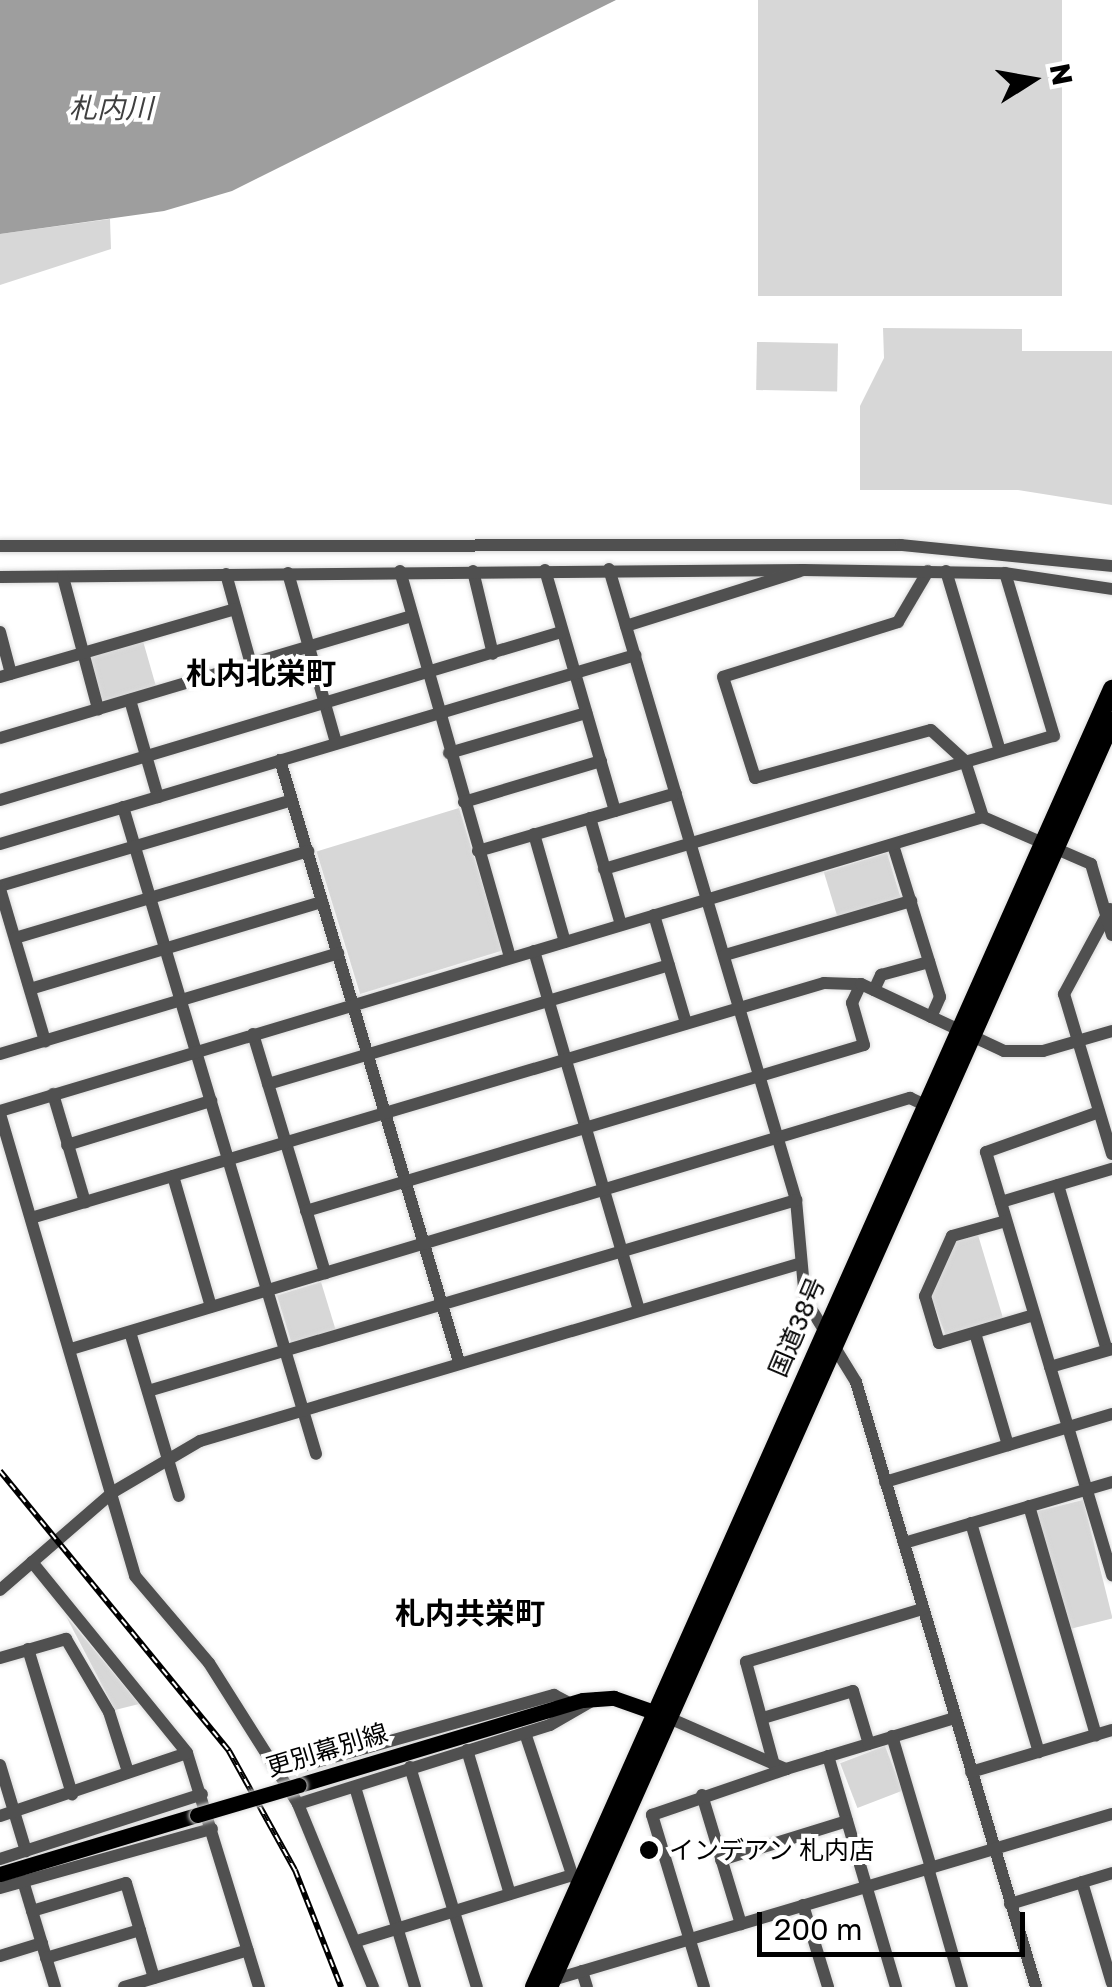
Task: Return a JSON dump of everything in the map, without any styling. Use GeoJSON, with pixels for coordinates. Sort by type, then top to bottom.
{"type":"FeatureCollection","features":[{"type":"Feature","properties":{"kind":"highway","name":"国道38号"},"geometry":{"type":"LineString","coordinates":[[540,1986],[582,1880],[662,1715],[827,1334],[1048,844],[1112,689]]}},
{"type":"Feature","properties":{"kind":"highway","name":"国道38号"},"geometry":{"type":"LineString","coordinates":[[1048,844],[1112,720]]}},
{"type":"Feature","properties":{"kind":"main road","name":"更別幕別線"},"geometry":{"type":"LineString","coordinates":[[0,1874],[571,1704],[597,1698],[662,1715]]}},
{"type":"Feature","properties":{"kind":"street"},"geometry":{"type":"LineString","coordinates":[[0,546],[901,544],[1112,566]]}},
{"type":"Feature","properties":{"kind":"street"},"geometry":{"type":"LineString","coordinates":[[609,569],[796,1200],[798,1264],[827,1334],[856,1382],[1036,1987]]}},
{"type":"Feature","properties":{"kind":"street"},"geometry":{"type":"LineString","coordinates":[[0,577],[609,569],[946,571],[1005,573],[1112,589]]}},
{"type":"Feature","properties":{"kind":"street"},"geometry":{"type":"LineString","coordinates":[[545,570],[615,811]]}},
{"type":"Feature","properties":{"kind":"street"},"geometry":{"type":"LineString","coordinates":[[626,626],[803,570]]}},
{"type":"Feature","properties":{"kind":"street"},"geometry":{"type":"LineString","coordinates":[[400,571],[408,617],[510,958]]}},
{"type":"Feature","properties":{"kind":"street"},"geometry":{"type":"LineString","coordinates":[[473,571],[493,654]]}},
{"type":"Feature","properties":{"kind":"street"},"geometry":{"type":"LineString","coordinates":[[946,571],[1000,751]]}},
{"type":"Feature","properties":{"kind":"street"},"geometry":{"type":"LineString","coordinates":[[288,572],[336,743]]}},
{"type":"Feature","properties":{"kind":"street"},"geometry":{"type":"LineString","coordinates":[[928,572],[898,622],[722,676],[754,778],[931,730],[965,761],[983,817]]}},
{"type":"Feature","properties":{"kind":"street"},"geometry":{"type":"LineString","coordinates":[[604,868],[1054,736],[1005,573]]}},
{"type":"Feature","properties":{"kind":"street"},"geometry":{"type":"LineString","coordinates":[[226,574],[250,664]]}},
{"type":"Feature","properties":{"kind":"street"},"geometry":{"type":"LineString","coordinates":[[63,577],[98,709]]}},
{"type":"Feature","properties":{"kind":"street"},"geometry":{"type":"LineString","coordinates":[[0,632],[6,676],[235,608]]}},
{"type":"Feature","properties":{"kind":"street"},"geometry":{"type":"LineString","coordinates":[[0,738],[408,617]]}},
{"type":"Feature","properties":{"kind":"street"},"geometry":{"type":"LineString","coordinates":[[0,800],[561,632]]}},
{"type":"Feature","properties":{"kind":"street"},"geometry":{"type":"LineString","coordinates":[[0,844],[635,655]]}},
{"type":"Feature","properties":{"kind":"street"},"geometry":{"type":"LineString","coordinates":[[130,700],[158,797]]}},
{"type":"Feature","properties":{"kind":"street"},"geometry":{"type":"LineString","coordinates":[[449,753],[586,713]]}},
{"type":"Feature","properties":{"kind":"street"},"geometry":{"type":"LineString","coordinates":[[280,760],[459,1362]]}},
{"type":"Feature","properties":{"kind":"street"},"geometry":{"type":"LineString","coordinates":[[464,802],[601,761]]}},
{"type":"Feature","properties":{"kind":"street"},"geometry":{"type":"LineString","coordinates":[[478,851],[676,793]]}},
{"type":"Feature","properties":{"kind":"street"},"geometry":{"type":"LineString","coordinates":[[45,1041],[0,888],[292,800]]}},
{"type":"Feature","properties":{"kind":"street"},"geometry":{"type":"LineString","coordinates":[[123,807],[316,1454]]}},
{"type":"Feature","properties":{"kind":"street"},"geometry":{"type":"LineString","coordinates":[[373,1987],[357,1940],[298,1804],[280,1772],[209,1663],[135,1576],[0,1112],[983,817],[1091,864],[1108,909],[1112,936]]}},
{"type":"Feature","properties":{"kind":"street"},"geometry":{"type":"LineString","coordinates":[[590,818],[621,925]]}},
{"type":"Feature","properties":{"kind":"street"},"geometry":{"type":"LineString","coordinates":[[534,834],[565,942]]}},
{"type":"Feature","properties":{"kind":"street"},"geometry":{"type":"LineString","coordinates":[[893,845],[940,997],[931,1017]]}},
{"type":"Feature","properties":{"kind":"street"},"geometry":{"type":"LineString","coordinates":[[15,938],[308,851]]}},
{"type":"Feature","properties":{"kind":"street"},"geometry":{"type":"LineString","coordinates":[[724,955],[910,901]]}},
{"type":"Feature","properties":{"kind":"street"},"geometry":{"type":"LineString","coordinates":[[30,989],[322,902]]}},
{"type":"Feature","properties":{"kind":"street"},"geometry":{"type":"LineString","coordinates":[[1108,909],[1064,994],[1112,1154]]}},
{"type":"Feature","properties":{"kind":"street"},"geometry":{"type":"LineString","coordinates":[[654,915],[686,1024]]}},
{"type":"Feature","properties":{"kind":"street"},"geometry":{"type":"LineString","coordinates":[[534,951],[638,1310]]}},
{"type":"Feature","properties":{"kind":"street"},"geometry":{"type":"LineString","coordinates":[[0,1054],[338,953]]}},
{"type":"Feature","properties":{"kind":"street"},"geometry":{"type":"LineString","coordinates":[[306,1211],[864,1045],[852,1003],[882,976],[929,962]]}},
{"type":"Feature","properties":{"kind":"street"},"geometry":{"type":"LineString","coordinates":[[268,1084],[669,965]]}},
{"type":"Feature","properties":{"kind":"street"},"geometry":{"type":"LineString","coordinates":[[31,1218],[824,982],[868,987],[963,1032],[1020,1053],[1112,1031]]}},
{"type":"Feature","properties":{"kind":"street"},"geometry":{"type":"LineString","coordinates":[[253,1034],[325,1272]]}},
{"type":"Feature","properties":{"kind":"street"},"geometry":{"type":"LineString","coordinates":[[53,1094],[84,1202]]}},
{"type":"Feature","properties":{"kind":"street"},"geometry":{"type":"LineString","coordinates":[[70,1349],[910,1098],[930,1107]]}},
{"type":"Feature","properties":{"kind":"street"},"geometry":{"type":"LineString","coordinates":[[67,1145],[211,1101]]}},
{"type":"Feature","properties":{"kind":"street"},"geometry":{"type":"LineString","coordinates":[[1099,1112],[994,1143],[986,1152],[1112,1576]]}},
{"type":"Feature","properties":{"kind":"street"},"geometry":{"type":"LineString","coordinates":[[1001,1202],[1112,1169]]}},
{"type":"Feature","properties":{"kind":"street"},"geometry":{"type":"LineString","coordinates":[[172,1176],[211,1308]]}},
{"type":"Feature","properties":{"kind":"street"},"geometry":{"type":"LineString","coordinates":[[1050,1368],[1110,1349],[1058,1185]]}},
{"type":"Feature","properties":{"kind":"street"},"geometry":{"type":"LineString","coordinates":[[148,1391],[796,1200]]}},
{"type":"Feature","properties":{"kind":"street"},"geometry":{"type":"LineString","coordinates":[[1006,1221],[952,1236],[925,1296],[939,1343],[1034,1315]]}},
{"type":"Feature","properties":{"kind":"street"},"geometry":{"type":"LineString","coordinates":[[0,1590],[113,1492],[168,1460],[303,1409],[798,1264]]}},
{"type":"Feature","properties":{"kind":"street"},"geometry":{"type":"LineString","coordinates":[[130,1332],[179,1496]]}},
{"type":"Feature","properties":{"kind":"street"},"geometry":{"type":"LineString","coordinates":[[974,1333],[1008,1445]]}},
{"type":"Feature","properties":{"kind":"street"},"geometry":{"type":"LineString","coordinates":[[885,1482],[1112,1414]]}},
{"type":"Feature","properties":{"kind":"street"},"geometry":{"type":"LineString","coordinates":[[904,1543],[1112,1482]]}},
{"type":"Feature","properties":{"kind":"street"},"geometry":{"type":"LineString","coordinates":[[1029,1506],[1096,1735]]}},
{"type":"Feature","properties":{"kind":"street"},"geometry":{"type":"LineString","coordinates":[[971,1522],[1039,1752]]}},
{"type":"Feature","properties":{"kind":"street"},"geometry":{"type":"LineString","coordinates":[[32,1562],[187,1753],[259,1987]]}},
{"type":"Feature","properties":{"kind":"street"},"geometry":{"type":"LineString","coordinates":[[780,1767],[746,1662],[923,1609]]}},
{"type":"Feature","properties":{"kind":"street"},"geometry":{"type":"LineString","coordinates":[[0,1658],[66,1639],[109,1712],[128,1772]]}},
{"type":"Feature","properties":{"kind":"street"},"geometry":{"type":"LineString","coordinates":[[28,1650],[72,1794]]}},
{"type":"Feature","properties":{"kind":"street"},"geometry":{"type":"LineString","coordinates":[[763,1718],[852,1692],[868,1744]]}},
{"type":"Feature","properties":{"kind":"street"},"geometry":{"type":"LineString","coordinates":[[280,1772],[554,1695],[571,1704]]}},
{"type":"Feature","properties":{"kind":"street"},"geometry":{"type":"LineString","coordinates":[[298,1804],[526,1733],[597,1698]]}},
{"type":"Feature","properties":{"kind":"street"},"geometry":{"type":"LineString","coordinates":[[662,1715],[780,1767]]}},
{"type":"Feature","properties":{"kind":"street"},"geometry":{"type":"LineString","coordinates":[[704,1987],[652,1816],[780,1767],[955,1718]]}},
{"type":"Feature","properties":{"kind":"street"},"geometry":{"type":"LineString","coordinates":[[971,1772],[1112,1730]]}},
{"type":"Feature","properties":{"kind":"street"},"geometry":{"type":"LineString","coordinates":[[357,1940],[510,1894],[582,1880],[526,1733]]}},
{"type":"Feature","properties":{"kind":"street"},"geometry":{"type":"LineString","coordinates":[[892,1736],[962,1987]]}},
{"type":"Feature","properties":{"kind":"street"},"geometry":{"type":"LineString","coordinates":[[467,1750],[510,1894]]}},
{"type":"Feature","properties":{"kind":"street"},"geometry":{"type":"LineString","coordinates":[[7,1814],[187,1753]]}},
{"type":"Feature","properties":{"kind":"street"},"geometry":{"type":"LineString","coordinates":[[828,1756],[896,1987]]}},
{"type":"Feature","properties":{"kind":"street"},"geometry":{"type":"LineString","coordinates":[[0,1765],[7,1814],[26,1851]]}},
{"type":"Feature","properties":{"kind":"street"},"geometry":{"type":"LineString","coordinates":[[410,1767],[477,1987]]}},
{"type":"Feature","properties":{"kind":"street"},"geometry":{"type":"LineString","coordinates":[[355,1787],[415,1987]]}},
{"type":"Feature","properties":{"kind":"street"},"geometry":{"type":"LineString","coordinates":[[0,1858],[202,1794]]}},
{"type":"Feature","properties":{"kind":"street"},"geometry":{"type":"LineString","coordinates":[[702,1796],[741,1924]]}},
{"type":"Feature","properties":{"kind":"street"},"geometry":{"type":"LineString","coordinates":[[540,1986],[1112,1814]]}},
{"type":"Feature","properties":{"kind":"street"},"geometry":{"type":"LineString","coordinates":[[721,1860],[847,1821]]}},
{"type":"Feature","properties":{"kind":"street"},"geometry":{"type":"LineString","coordinates":[[0,1888],[212,1829]]}},
{"type":"Feature","properties":{"kind":"street"},"geometry":{"type":"LineString","coordinates":[[1010,1904],[1112,1873]]}},
{"type":"Feature","properties":{"kind":"street"},"geometry":{"type":"LineString","coordinates":[[23,1881],[55,1987]]}},
{"type":"Feature","properties":{"kind":"street"},"geometry":{"type":"LineString","coordinates":[[1082,1882],[1112,1983]]}},
{"type":"Feature","properties":{"kind":"street"},"geometry":{"type":"LineString","coordinates":[[32,1911],[126,1883],[154,1978]]}},
{"type":"Feature","properties":{"kind":"street"},"geometry":{"type":"LineString","coordinates":[[803,1905],[828,1987]]}},
{"type":"Feature","properties":{"kind":"street"},"geometry":{"type":"LineString","coordinates":[[46,1958],[140,1930]]}},
{"type":"Feature","properties":{"kind":"street"},"geometry":{"type":"LineString","coordinates":[[0,1956],[42,1943]]}},
{"type":"Feature","properties":{"kind":"street"},"geometry":{"type":"LineString","coordinates":[[124,1987],[248,1950]]}},
{"type":"Feature","properties":{"kind":"street"},"geometry":{"type":"LineString","coordinates":[[582,1971],[587,1987]]}},
{"type":"Feature","properties":{"kind":"shaded area"},"geometry":{"type":"Polygon","coordinates":[[[758,0],[1062,0],[1062,296],[758,296],[758,0]]]}},
{"type":"Feature","properties":{"kind":"shaded area"},"geometry":{"type":"Polygon","coordinates":[[[110,219],[111,249],[0,285],[0,234],[110,219]]]}},
{"type":"Feature","properties":{"kind":"shaded area"},"geometry":{"type":"Polygon","coordinates":[[[883,328],[1022,329],[1022,351],[1112,351],[1112,505],[1018,490],[860,490],[860,406],[884,358],[883,328]]]}},
{"type":"Feature","properties":{"kind":"shaded area"},"geometry":{"type":"Polygon","coordinates":[[[757,342],[838,343],[837,391],[756,390],[757,342]]]}},
{"type":"Feature","properties":{"kind":"shaded area"},"geometry":{"type":"Polygon","coordinates":[[[143,641],[156,686],[100,702],[87,657],[143,641]]]}},
{"type":"Feature","properties":{"kind":"shaded area"},"geometry":{"type":"Polygon","coordinates":[[[459,808],[503,950],[360,994],[317,852],[459,808]]]}},
{"type":"Feature","properties":{"kind":"shaded area"},"geometry":{"type":"Polygon","coordinates":[[[887,853],[901,899],[838,918],[824,872],[887,853]]]}},
{"type":"Feature","properties":{"kind":"shaded area"},"geometry":{"type":"Polygon","coordinates":[[[978,1235],[1003,1318],[946,1336],[931,1297],[956,1241],[978,1235]]]}},
{"type":"Feature","properties":{"kind":"shaded area"},"geometry":{"type":"Polygon","coordinates":[[[321,1282],[336,1330],[292,1343],[277,1295],[321,1282]]]}},
{"type":"Feature","properties":{"kind":"shaded area"},"geometry":{"type":"Polygon","coordinates":[[[1083,1500],[1112,1619],[1066,1630],[1036,1512],[1083,1500]]]}},
{"type":"Feature","properties":{"kind":"shaded area"},"geometry":{"type":"Polygon","coordinates":[[[66,1616],[139,1704],[115,1710],[66,1616]]]}},
{"type":"Feature","properties":{"kind":"shaded area"},"geometry":{"type":"Polygon","coordinates":[[[885,1746],[902,1791],[857,1808],[840,1763],[885,1746]]]}},
{"type":"Feature","properties":{"kind":"water","name":"札内川"},"geometry":{"type":"Polygon","coordinates":[[[0,0],[616,0],[232,191],[164,211],[0,234],[0,0]]]}},
{"type":"Feature","properties":{"kind":"railway"},"geometry":{"type":"LineString","coordinates":[[0,1471],[229,1751],[295,1870],[341,1987]]}},
{"type":"Feature","properties":{"kind":"place","name":"インデアン 札内店"},"geometry":{"type":"Point","coordinates":[649,1850]}},
{"type":"Feature","properties":{"kind":"district","name":"札内北栄町"},"geometry":{"type":"Point","coordinates":[261,673]}},
{"type":"Feature","properties":{"kind":"district","name":"札内共栄町"},"geometry":{"type":"Point","coordinates":[470,1613]}}]}
